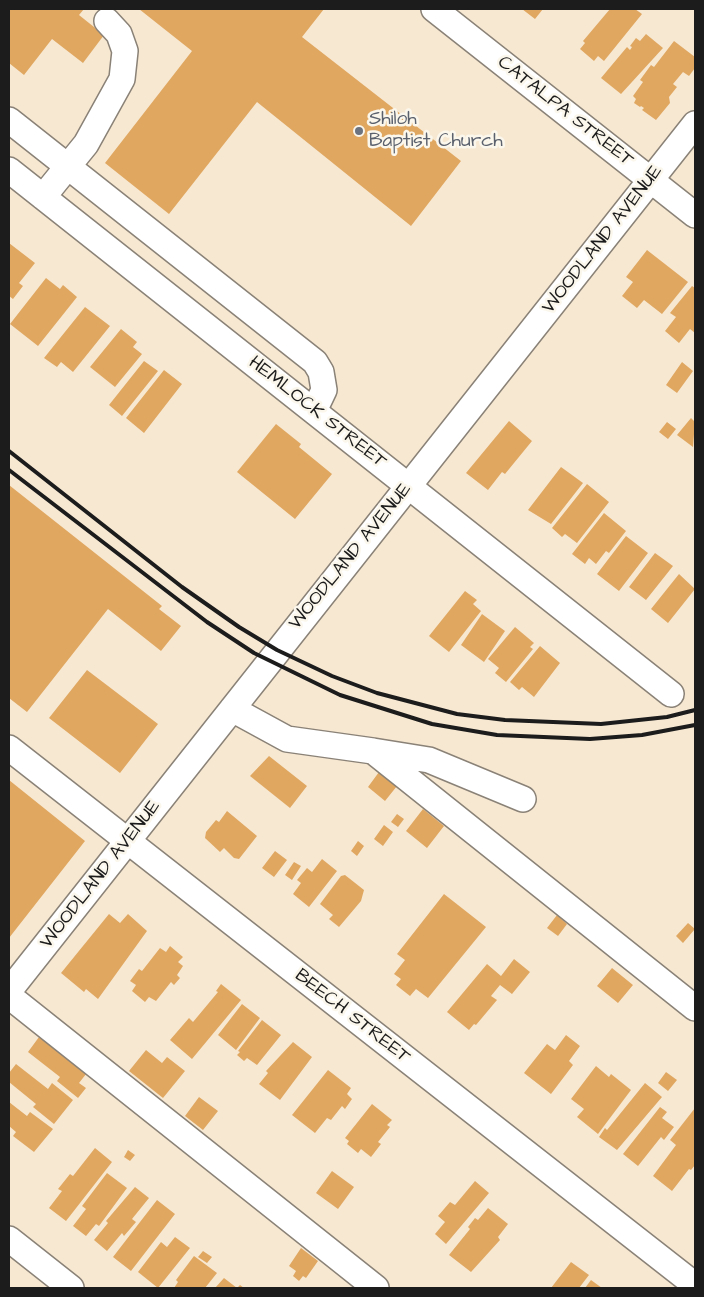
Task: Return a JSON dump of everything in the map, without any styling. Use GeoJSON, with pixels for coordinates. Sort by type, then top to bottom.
{"type":"FeatureCollection","features":[{"type":"Feature","properties":{"kind":"street","name":"CATALPA STREET"},"geometry":{"type":"LineString","coordinates":[[434,9],[695,215]]}},
{"type":"Feature","properties":{"kind":"street"},"geometry":{"type":"LineString","coordinates":[[43,198],[86,144],[122,79],[125,51],[119,34],[107,21]]}},
{"type":"Feature","properties":{"kind":"street"},"geometry":{"type":"LineString","coordinates":[[9,120],[315,362],[321,372],[324,390],[314,411]]}},
{"type":"Feature","properties":{"kind":"street","name":"WOODLAND AVENUE"},"geometry":{"type":"LineString","coordinates":[[9,991],[695,124]]}},
{"type":"Feature","properties":{"kind":"street","name":"HEMLOCK STREET"},"geometry":{"type":"LineString","coordinates":[[9,170],[671,694]]}},
{"type":"Feature","properties":{"kind":"street"},"geometry":{"type":"LineString","coordinates":[[232,709],[287,739],[429,760],[523,799]]}},
{"type":"Feature","properties":{"kind":"street","name":"BEECH STREET"},"geometry":{"type":"LineString","coordinates":[[9,748],[695,1285]]}},
{"type":"Feature","properties":{"kind":"street"},"geometry":{"type":"LineString","coordinates":[[373,751],[695,1008]]}},
{"type":"Feature","properties":{"kind":"street"},"geometry":{"type":"LineString","coordinates":[[9,996],[376,1288]]}},
{"type":"Feature","properties":{"kind":"street"},"geometry":{"type":"LineString","coordinates":[[9,1239],[71,1288]]}},
{"type":"Feature","properties":{"kind":"building"},"geometry":{"type":"Polygon","coordinates":[[[9,9],[84,9],[79,15],[104,35],[83,63],[52,39],[24,75],[9,63],[9,9]]]}},
{"type":"Feature","properties":{"kind":"building","name":"Shiloh Baptist Church"},"geometry":{"type":"Polygon","coordinates":[[[139,9],[324,9],[302,37],[461,161],[411,226],[257,102],[169,214],[105,163],[192,51],[139,9]]]}},
{"type":"Feature","properties":{"kind":"building"},"geometry":{"type":"Polygon","coordinates":[[[522,9],[543,9],[535,19],[522,9]]]}},
{"type":"Feature","properties":{"kind":"building"},"geometry":{"type":"Polygon","coordinates":[[[610,9],[635,9],[642,14],[604,61],[598,56],[594,61],[580,49],[585,43],[583,41],[610,9]]]}},
{"type":"Feature","properties":{"kind":"building"},"geometry":{"type":"Polygon","coordinates":[[[646,34],[663,48],[621,94],[601,78],[627,47],[630,50],[632,47],[630,46],[636,38],[640,41],[646,34]]]}},
{"type":"Feature","properties":{"kind":"building"},"geometry":{"type":"Polygon","coordinates":[[[674,41],[695,57],[695,68],[689,76],[683,72],[673,84],[677,87],[669,97],[670,103],[656,120],[642,110],[644,108],[634,103],[636,99],[633,96],[643,82],[640,80],[651,65],[654,67],[674,41]]]}},
{"type":"Feature","properties":{"kind":"building"},"geometry":{"type":"Polygon","coordinates":[[[9,243],[35,263],[19,283],[23,286],[13,299],[9,296],[9,243]]]}},
{"type":"Feature","properties":{"kind":"building"},"geometry":{"type":"Polygon","coordinates":[[[647,250],[688,282],[662,314],[644,300],[637,308],[622,296],[633,282],[626,277],[647,250]]]}},
{"type":"Feature","properties":{"kind":"building"},"geometry":{"type":"Polygon","coordinates":[[[46,278],[60,289],[63,285],[77,297],[38,346],[10,324],[46,278]]]}},
{"type":"Feature","properties":{"kind":"building"},"geometry":{"type":"Polygon","coordinates":[[[692,286],[695,288],[695,333],[690,329],[679,343],[665,331],[676,317],[670,313],[692,286]]]}},
{"type":"Feature","properties":{"kind":"building"},"geometry":{"type":"Polygon","coordinates":[[[85,307],[110,326],[73,372],[61,362],[57,367],[44,358],[85,307]]]}},
{"type":"Feature","properties":{"kind":"building"},"geometry":{"type":"Polygon","coordinates":[[[121,329],[137,342],[133,347],[142,354],[115,387],[90,367],[121,329]]]}},
{"type":"Feature","properties":{"kind":"building"},"geometry":{"type":"Polygon","coordinates":[[[144,361],[158,371],[122,416],[109,405],[144,361]]]}},
{"type":"Feature","properties":{"kind":"building"},"geometry":{"type":"Polygon","coordinates":[[[682,362],[693,371],[677,393],[666,385],[682,362]]]}},
{"type":"Feature","properties":{"kind":"building"},"geometry":{"type":"Polygon","coordinates":[[[164,370],[182,384],[144,433],[126,418],[164,370]]]}},
{"type":"Feature","properties":{"kind":"building"},"geometry":{"type":"Polygon","coordinates":[[[691,418],[695,422],[693,447],[677,435],[691,418]]]}},
{"type":"Feature","properties":{"kind":"building"},"geometry":{"type":"Polygon","coordinates":[[[509,421],[532,441],[505,474],[502,472],[488,490],[466,473],[509,421]]]}},
{"type":"Feature","properties":{"kind":"building"},"geometry":{"type":"Polygon","coordinates":[[[667,422],[676,429],[668,439],[659,432],[667,422]]]}},
{"type":"Feature","properties":{"kind":"building"},"geometry":{"type":"Polygon","coordinates":[[[276,424],[301,444],[299,447],[332,474],[295,519],[237,472],[276,424]]]}},
{"type":"Feature","properties":{"kind":"building"},"geometry":{"type":"Polygon","coordinates":[[[561,467],[583,483],[551,524],[528,510],[561,467]]]}},
{"type":"Feature","properties":{"kind":"building"},"geometry":{"type":"Polygon","coordinates":[[[587,484],[609,502],[577,543],[565,534],[562,537],[552,528],[587,484]]]}},
{"type":"Feature","properties":{"kind":"building"},"geometry":{"type":"Polygon","coordinates":[[[9,485],[162,606],[159,609],[181,626],[161,651],[108,609],[27,712],[9,698],[9,485]]]}},
{"type":"Feature","properties":{"kind":"building"},"geometry":{"type":"Polygon","coordinates":[[[604,513],[626,531],[609,553],[606,551],[596,564],[589,558],[585,564],[572,554],[604,513]]]}},
{"type":"Feature","properties":{"kind":"building"},"geometry":{"type":"Polygon","coordinates":[[[626,536],[648,553],[619,591],[597,574],[626,536]]]}},
{"type":"Feature","properties":{"kind":"building"},"geometry":{"type":"Polygon","coordinates":[[[655,553],[673,566],[646,600],[629,587],[655,553]]]}},
{"type":"Feature","properties":{"kind":"building"},"geometry":{"type":"Polygon","coordinates":[[[679,574],[695,589],[668,623],[651,609],[679,574]]]}},
{"type":"Feature","properties":{"kind":"building"},"geometry":{"type":"Polygon","coordinates":[[[465,591],[477,600],[473,604],[481,611],[449,652],[429,636],[465,591]]]}},
{"type":"Feature","properties":{"kind":"building"},"geometry":{"type":"Polygon","coordinates":[[[482,614],[505,631],[484,662],[461,645],[482,614]]]}},
{"type":"Feature","properties":{"kind":"building"},"geometry":{"type":"Polygon","coordinates":[[[515,627],[534,643],[530,647],[533,649],[506,682],[495,673],[499,668],[488,659],[515,627]]]}},
{"type":"Feature","properties":{"kind":"building"},"geometry":{"type":"Polygon","coordinates":[[[540,646],[560,663],[534,697],[522,687],[519,690],[510,682],[540,646]]]}},
{"type":"Feature","properties":{"kind":"building"},"geometry":{"type":"Polygon","coordinates":[[[87,670],[158,724],[120,773],[49,718],[87,670]]]}},
{"type":"Feature","properties":{"kind":"building"},"geometry":{"type":"Polygon","coordinates":[[[269,756],[307,786],[290,808],[250,776],[269,756]]]}},
{"type":"Feature","properties":{"kind":"building"},"geometry":{"type":"Polygon","coordinates":[[[379,772],[397,786],[385,801],[368,787],[379,772]]]}},
{"type":"Feature","properties":{"kind":"building"},"geometry":{"type":"Polygon","coordinates":[[[9,780],[85,841],[9,938],[9,780]]]}},
{"type":"Feature","properties":{"kind":"building"},"geometry":{"type":"Polygon","coordinates":[[[423,809],[444,826],[427,848],[406,831],[423,809]]]}},
{"type":"Feature","properties":{"kind":"building"},"geometry":{"type":"Polygon","coordinates":[[[227,811],[257,836],[239,859],[234,858],[224,848],[220,852],[205,838],[206,832],[216,820],[219,822],[227,811]]]}},
{"type":"Feature","properties":{"kind":"building"},"geometry":{"type":"Polygon","coordinates":[[[397,814],[404,819],[398,827],[391,822],[397,814]]]}},
{"type":"Feature","properties":{"kind":"building"},"geometry":{"type":"Polygon","coordinates":[[[384,825],[393,832],[383,846],[374,839],[384,825]]]}},
{"type":"Feature","properties":{"kind":"building"},"geometry":{"type":"Polygon","coordinates":[[[358,841],[364,846],[357,856],[351,851],[358,841]]]}},
{"type":"Feature","properties":{"kind":"building"},"geometry":{"type":"Polygon","coordinates":[[[275,851],[287,860],[274,877],[262,868],[275,851]]]}},
{"type":"Feature","properties":{"kind":"building"},"geometry":{"type":"Polygon","coordinates":[[[322,859],[337,871],[309,907],[293,894],[301,883],[297,880],[307,868],[312,872],[322,859]]]}},
{"type":"Feature","properties":{"kind":"building"},"geometry":{"type":"Polygon","coordinates":[[[294,862],[301,866],[292,880],[285,875],[294,862]]]}},
{"type":"Feature","properties":{"kind":"building"},"geometry":{"type":"Polygon","coordinates":[[[345,875],[364,890],[361,901],[339,927],[329,919],[333,915],[320,904],[341,876],[345,875]]]}},
{"type":"Feature","properties":{"kind":"building"},"geometry":{"type":"Polygon","coordinates":[[[444,894],[486,927],[428,998],[416,989],[410,996],[396,985],[401,979],[394,974],[405,960],[397,954],[444,894]]]}},
{"type":"Feature","properties":{"kind":"building"},"geometry":{"type":"Polygon","coordinates":[[[109,914],[120,923],[128,914],[147,931],[98,999],[86,989],[84,992],[61,973],[109,914]]]}},
{"type":"Feature","properties":{"kind":"building"},"geometry":{"type":"Polygon","coordinates":[[[557,915],[567,924],[558,936],[547,928],[557,915]]]}},
{"type":"Feature","properties":{"kind":"building"},"geometry":{"type":"Polygon","coordinates":[[[688,923],[695,929],[683,943],[676,936],[688,923]]]}},
{"type":"Feature","properties":{"kind":"building"},"geometry":{"type":"Polygon","coordinates":[[[170,946],[183,957],[178,962],[183,966],[177,975],[180,978],[174,985],[171,982],[156,1001],[149,997],[145,1002],[132,991],[136,985],[130,981],[139,969],[142,971],[160,948],[166,952],[170,946]]]}},
{"type":"Feature","properties":{"kind":"building"},"geometry":{"type":"Polygon","coordinates":[[[514,959],[530,972],[512,994],[500,985],[491,996],[497,1000],[476,1025],[474,1024],[469,1030],[447,1012],[487,964],[501,976],[514,959]]]}},
{"type":"Feature","properties":{"kind":"building"},"geometry":{"type":"Polygon","coordinates":[[[612,968],[633,985],[618,1003],[597,986],[612,968]]]}},
{"type":"Feature","properties":{"kind":"building"},"geometry":{"type":"Polygon","coordinates":[[[221,984],[241,1000],[192,1059],[170,1040],[189,1018],[193,1022],[218,992],[216,991],[221,984]]]}},
{"type":"Feature","properties":{"kind":"building"},"geometry":{"type":"Polygon","coordinates":[[[242,1004],[260,1018],[236,1050],[218,1035],[242,1004]]]}},
{"type":"Feature","properties":{"kind":"building"},"geometry":{"type":"Polygon","coordinates":[[[262,1020],[281,1035],[257,1065],[247,1058],[244,1061],[237,1055],[240,1052],[238,1051],[262,1020]]]}},
{"type":"Feature","properties":{"kind":"building"},"geometry":{"type":"Polygon","coordinates":[[[566,1035],[580,1046],[569,1061],[573,1065],[551,1094],[524,1073],[547,1044],[555,1050],[566,1035]]]}},
{"type":"Feature","properties":{"kind":"building"},"geometry":{"type":"Polygon","coordinates":[[[39,1037],[71,1062],[74,1058],[90,1069],[79,1083],[86,1088],[78,1098],[57,1081],[60,1077],[28,1052],[39,1037]]]}},
{"type":"Feature","properties":{"kind":"building"},"geometry":{"type":"Polygon","coordinates":[[[293,1042],[312,1057],[280,1100],[259,1084],[268,1073],[266,1071],[293,1042]]]}},
{"type":"Feature","properties":{"kind":"building"},"geometry":{"type":"Polygon","coordinates":[[[146,1050],[162,1063],[167,1057],[185,1071],[163,1098],[129,1071],[146,1050]]]}},
{"type":"Feature","properties":{"kind":"building"},"geometry":{"type":"Polygon","coordinates":[[[16,1064],[48,1089],[52,1083],[73,1100],[54,1124],[33,1107],[36,1104],[9,1082],[9,1073],[16,1064]]]}},
{"type":"Feature","properties":{"kind":"building"},"geometry":{"type":"Polygon","coordinates":[[[596,1066],[609,1077],[611,1074],[631,1090],[598,1134],[577,1117],[584,1109],[571,1099],[596,1066]]]}},
{"type":"Feature","properties":{"kind":"building"},"geometry":{"type":"Polygon","coordinates":[[[328,1070],[351,1088],[347,1094],[352,1099],[345,1109],[342,1106],[331,1120],[327,1118],[315,1133],[292,1115],[328,1070]]]}},
{"type":"Feature","properties":{"kind":"building"},"geometry":{"type":"Polygon","coordinates":[[[666,1072],[677,1080],[668,1091],[658,1083],[666,1072]]]}},
{"type":"Feature","properties":{"kind":"building"},"geometry":{"type":"Polygon","coordinates":[[[645,1083],[662,1097],[617,1150],[599,1137],[605,1128],[607,1130],[645,1083]]]}},
{"type":"Feature","properties":{"kind":"building"},"geometry":{"type":"Polygon","coordinates":[[[199,1097],[218,1111],[203,1130],[185,1116],[199,1097]]]}},
{"type":"Feature","properties":{"kind":"building"},"geometry":{"type":"Polygon","coordinates":[[[9,1102],[27,1116],[30,1112],[53,1129],[34,1152],[13,1136],[16,1132],[9,1126],[9,1102]]]}},
{"type":"Feature","properties":{"kind":"building"},"geometry":{"type":"Polygon","coordinates":[[[372,1104],[392,1120],[387,1125],[390,1127],[378,1142],[381,1144],[371,1157],[361,1149],[358,1153],[347,1144],[349,1141],[345,1138],[372,1104]]]}},
{"type":"Feature","properties":{"kind":"building"},"geometry":{"type":"Polygon","coordinates":[[[660,1107],[667,1112],[662,1118],[674,1127],[664,1140],[661,1137],[638,1166],[623,1154],[660,1107]]]}},
{"type":"Feature","properties":{"kind":"building"},"geometry":{"type":"Polygon","coordinates":[[[695,1108],[695,1165],[691,1170],[689,1169],[672,1191],[653,1176],[676,1145],[670,1140],[695,1108]]]}},
{"type":"Feature","properties":{"kind":"building"},"geometry":{"type":"Polygon","coordinates":[[[95,1148],[112,1162],[66,1221],[49,1208],[62,1191],[58,1189],[70,1174],[73,1176],[95,1148]]]}},
{"type":"Feature","properties":{"kind":"building"},"geometry":{"type":"Polygon","coordinates":[[[128,1150],[135,1155],[130,1161],[124,1157],[128,1150]]]}},
{"type":"Feature","properties":{"kind":"building"},"geometry":{"type":"Polygon","coordinates":[[[332,1171],[354,1187],[338,1209],[316,1193],[332,1171]]]}},
{"type":"Feature","properties":{"kind":"building"},"geometry":{"type":"Polygon","coordinates":[[[107,1173],[127,1188],[99,1226],[96,1224],[86,1236],[73,1226],[86,1209],[82,1206],[107,1173]]]}},
{"type":"Feature","properties":{"kind":"building"},"geometry":{"type":"Polygon","coordinates":[[[475,1181],[489,1193],[446,1244],[435,1234],[445,1222],[438,1216],[450,1202],[455,1205],[475,1181]]]}},
{"type":"Feature","properties":{"kind":"building"},"geometry":{"type":"Polygon","coordinates":[[[135,1187],[149,1198],[132,1219],[136,1222],[124,1236],[122,1233],[107,1251],[94,1240],[108,1223],[106,1221],[135,1187]]]}},
{"type":"Feature","properties":{"kind":"building"},"geometry":{"type":"Polygon","coordinates":[[[157,1200],[175,1214],[131,1271],[113,1257],[157,1200]]]}},
{"type":"Feature","properties":{"kind":"building"},"geometry":{"type":"Polygon","coordinates":[[[488,1208],[508,1224],[498,1237],[500,1240],[471,1272],[449,1255],[470,1229],[468,1227],[475,1218],[478,1220],[488,1208]]]}},
{"type":"Feature","properties":{"kind":"building"},"geometry":{"type":"Polygon","coordinates":[[[175,1237],[190,1248],[158,1288],[138,1272],[161,1242],[167,1247],[175,1237]]]}},
{"type":"Feature","properties":{"kind":"building"},"geometry":{"type":"Polygon","coordinates":[[[301,1248],[318,1261],[306,1278],[303,1276],[299,1281],[293,1276],[296,1271],[289,1266],[301,1248]]]}},
{"type":"Feature","properties":{"kind":"building"},"geometry":{"type":"Polygon","coordinates":[[[203,1251],[212,1257],[207,1263],[198,1257],[203,1251]]]}},
{"type":"Feature","properties":{"kind":"building"},"geometry":{"type":"Polygon","coordinates":[[[194,1256],[217,1273],[205,1288],[174,1288],[178,1282],[176,1280],[194,1256]]]}},
{"type":"Feature","properties":{"kind":"building"},"geometry":{"type":"Polygon","coordinates":[[[571,1262],[589,1275],[579,1288],[551,1288],[571,1262]]]}},
{"type":"Feature","properties":{"kind":"building"},"geometry":{"type":"Polygon","coordinates":[[[224,1278],[237,1288],[215,1288],[224,1278]]]}},
{"type":"Feature","properties":{"kind":"building"},"geometry":{"type":"Polygon","coordinates":[[[591,1280],[602,1288],[585,1288],[591,1280]]]}},
{"type":"Feature","properties":{"kind":"railway"},"geometry":{"type":"LineString","coordinates":[[9,451],[182,587],[239,627],[277,650],[332,676],[377,693],[457,714],[505,720],[601,724],[667,717],[695,710]]}},
{"type":"Feature","properties":{"kind":"railway"},"geometry":{"type":"LineString","coordinates":[[9,470],[207,622],[254,653],[340,695],[432,724],[497,735],[590,739],[642,735],[695,725]]}},
{"type":"Feature","properties":{"kind":"place","name":"Shiloh Baptist Church"},"geometry":{"type":"Point","coordinates":[359,131]}}]}
